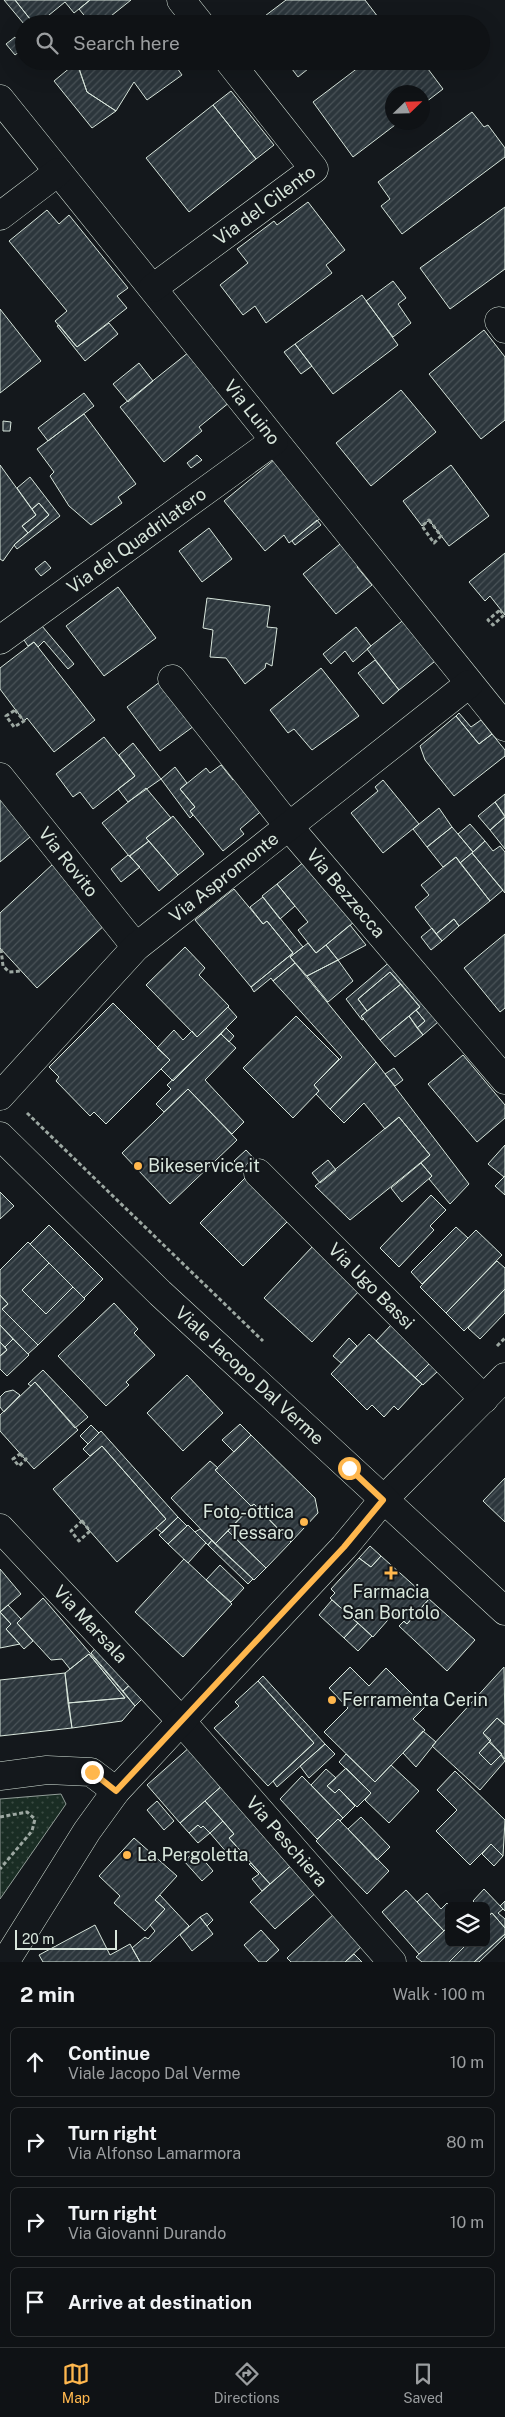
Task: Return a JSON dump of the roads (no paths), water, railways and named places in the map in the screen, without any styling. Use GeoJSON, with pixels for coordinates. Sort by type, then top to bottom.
{"type":"FeatureCollection","features":[{"type":"Feature","properties":{"kind":"street"},"geometry":{"type":"LineString","coordinates":[[181,0],[193,15]]}},
{"type":"Feature","properties":{"kind":"street","name":"Via del Cilento"},"geometry":{"type":"LineString","coordinates":[[153,288],[314,169],[236,70]]}},
{"type":"Feature","properties":{"kind":"street","name":"Via Luino"},"geometry":{"type":"LineString","coordinates":[[0,99],[505,727]]}},
{"type":"Feature","properties":{"kind":"street"},"geometry":{"type":"LineString","coordinates":[[0,216],[58,172]]}},
{"type":"Feature","properties":{"kind":"street","name":"Via del Quadrilatero"},"geometry":{"type":"LineString","coordinates":[[0,640],[274,440]]}},
{"type":"Feature","properties":{"kind":"street","name":"Via Bezzecca"},"geometry":{"type":"LineString","coordinates":[[172,679],[290,828],[505,1080]]}},
{"type":"Feature","properties":{"kind":"street","name":"Via Aspromonte"},"geometry":{"type":"LineString","coordinates":[[2,1093],[136,947],[290,828],[470,684]]}},
{"type":"Feature","properties":{"kind":"street","name":"Via Rovito"},"geometry":{"type":"LineString","coordinates":[[0,777],[136,947]]}},
{"type":"Feature","properties":{"kind":"street","name":"Viale Jacopo Dal Verme"},"geometry":{"type":"LineString","coordinates":[[0,1136],[160,1294],[505,1611]]}},
{"type":"Feature","properties":{"kind":"street","name":"Via Ugo Bassi"},"geometry":{"type":"LineString","coordinates":[[258,1173],[484,1399]]}},
{"type":"Feature","properties":{"kind":"street"},"geometry":{"type":"LineString","coordinates":[[5,1961],[87,1831],[116,1791],[344,1547],[383,1500],[505,1377]]}},
{"type":"Feature","properties":{"kind":"street","name":"Via Marsala"},"geometry":{"type":"LineString","coordinates":[[0,1528],[182,1722]]}},
{"type":"Feature","properties":{"kind":"street","name":"Via Peschiera"},"geometry":{"type":"LineString","coordinates":[[182,1722],[392,1962]]}},
{"type":"Feature","properties":{"kind":"street"},"geometry":{"type":"LineString","coordinates":[[0,1776],[47,1770],[92,1772],[116,1791]]}},
{"type":"Feature","properties":{"kind":"place","name":"Bikeservice.it"},"geometry":{"type":"Point","coordinates":[138,1166]}},
{"type":"Feature","properties":{"kind":"place","name":"Foto-ottica Tessaro"},"geometry":{"type":"Point","coordinates":[304,1522]}},
{"type":"Feature","properties":{"kind":"place","name":"Farmacia San Bortolo"},"geometry":{"type":"Point","coordinates":[391,1573]}},
{"type":"Feature","properties":{"kind":"place","name":"Ferramenta Cerin"},"geometry":{"type":"Point","coordinates":[332,1700]}},
{"type":"Feature","properties":{"kind":"place","name":"La Pergoletta"},"geometry":{"type":"Point","coordinates":[127,1855]}}]}
